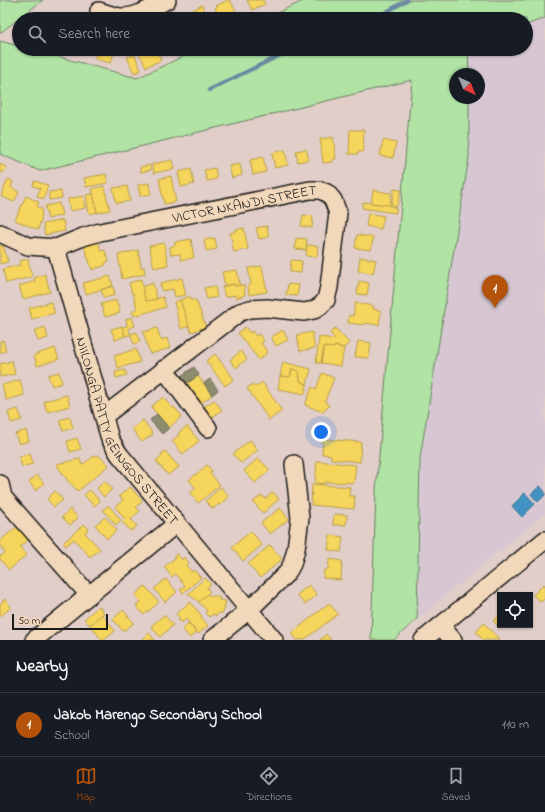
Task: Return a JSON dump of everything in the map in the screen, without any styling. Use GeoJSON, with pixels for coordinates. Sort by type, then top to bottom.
{"type":"FeatureCollection","features":[{"type":"Feature","properties":{"kind":"street"},"geometry":{"type":"LineString","coordinates":[[141,12],[167,0]]}},
{"type":"Feature","properties":{"kind":"street","name":"VICTOR NKANDI STREET"},"geometry":{"type":"LineString","coordinates":[[56,248],[100,232],[310,190],[320,190],[328,193],[333,200],[338,213],[329,287],[326,300],[320,306],[314,310],[304,312],[267,308],[250,309],[240,312],[104,416]]}},
{"type":"Feature","properties":{"kind":"street"},"geometry":{"type":"LineString","coordinates":[[0,233],[28,246],[56,248]]}},
{"type":"Feature","properties":{"kind":"street","name":"NIILONGA PATTY GEINGOS STREET"},"geometry":{"type":"LineString","coordinates":[[56,248],[110,439],[119,454],[176,524],[274,640]]}},
{"type":"Feature","properties":{"kind":"street"},"geometry":{"type":"LineString","coordinates":[[164,369],[208,428]]}},
{"type":"Feature","properties":{"kind":"street"},"geometry":{"type":"LineString","coordinates":[[212,640],[249,610],[287,573],[292,564],[296,549],[300,518],[294,464]]}},
{"type":"Feature","properties":{"kind":"street"},"geometry":{"type":"LineString","coordinates":[[1,493],[89,595]]}},
{"type":"Feature","properties":{"kind":"street"},"geometry":{"type":"LineString","coordinates":[[34,640],[176,524]]}},
{"type":"Feature","properties":{"kind":"street"},"geometry":{"type":"LineString","coordinates":[[423,640],[545,540]]}},
{"type":"Feature","properties":{"kind":"street"},"geometry":{"type":"LineString","coordinates":[[440,626],[453,640]]}},
{"type":"Feature","properties":{"kind":"shaded area"},"geometry":{"type":"Polygon","coordinates":[[[545,18],[545,514],[417,619],[420,458],[469,157],[469,104],[485,104],[485,68],[469,68],[468,56],[533,56],[533,22],[545,18]]]}},
{"type":"Feature","properties":{"kind":"green space"},"geometry":{"type":"Polygon","coordinates":[[[0,0],[43,0],[27,12],[12,12],[12,24],[0,33],[0,0]]]}},
{"type":"Feature","properties":{"kind":"green space"},"geometry":{"type":"Polygon","coordinates":[[[305,0],[545,0],[545,18],[533,22],[533,12],[279,12],[305,0]]]}},
{"type":"Feature","properties":{"kind":"green space"},"geometry":{"type":"Polygon","coordinates":[[[0,41],[12,44],[12,56],[56,56],[137,78],[184,56],[468,56],[469,68],[449,68],[449,104],[469,104],[469,157],[420,458],[417,619],[394,640],[371,640],[376,490],[412,80],[40,171],[0,154],[0,41]]]}},
{"type":"Feature","properties":{"kind":"building: Homes"},"geometry":{"type":"Polygon","coordinates":[[[230,0],[236,12],[216,12],[216,6],[230,0]]]}},
{"type":"Feature","properties":{"kind":"building: Homes"},"geometry":{"type":"Polygon","coordinates":[[[247,0],[263,0],[265,4],[252,10],[247,0]]]}},
{"type":"Feature","properties":{"kind":"building: Homes"},"geometry":{"type":"Polygon","coordinates":[[[202,5],[205,12],[194,12],[193,10],[202,5]]]}},
{"type":"Feature","properties":{"kind":"building: Homes"},"geometry":{"type":"Polygon","coordinates":[[[96,56],[113,56],[111,63],[95,59],[96,56]]]}},
{"type":"Feature","properties":{"kind":"building: Homes"},"geometry":{"type":"Polygon","coordinates":[[[135,56],[141,70],[134,73],[127,57],[135,56]]]}},
{"type":"Feature","properties":{"kind":"building: Homes"},"geometry":{"type":"Polygon","coordinates":[[[140,56],[159,56],[161,60],[146,67],[140,56]]]}},
{"type":"Feature","properties":{"kind":"building: Homes"},"geometry":{"type":"Polygon","coordinates":[[[350,130],[364,130],[363,152],[358,152],[358,154],[349,154],[350,130]]]}},
{"type":"Feature","properties":{"kind":"building: Homes"},"geometry":{"type":"Polygon","coordinates":[[[333,137],[336,159],[332,159],[332,162],[323,163],[320,139],[333,137]]]}},
{"type":"Feature","properties":{"kind":"building: Homes"},"geometry":{"type":"Polygon","coordinates":[[[383,140],[396,143],[393,158],[380,156],[383,140]]]}},
{"type":"Feature","properties":{"kind":"building: Homes"},"geometry":{"type":"Polygon","coordinates":[[[306,149],[309,160],[298,162],[296,151],[306,149]]]}},
{"type":"Feature","properties":{"kind":"building: Homes"},"geometry":{"type":"Polygon","coordinates":[[[285,150],[288,165],[275,168],[272,153],[285,150]]]}},
{"type":"Feature","properties":{"kind":"building: Homes"},"geometry":{"type":"Polygon","coordinates":[[[263,157],[266,172],[253,175],[250,160],[263,157]]]}},
{"type":"Feature","properties":{"kind":"building: Homes"},"geometry":{"type":"Polygon","coordinates":[[[172,160],[174,169],[154,173],[152,164],[172,160]]]}},
{"type":"Feature","properties":{"kind":"building: Homes"},"geometry":{"type":"Polygon","coordinates":[[[0,164],[7,167],[3,173],[0,172],[0,164]]]}},
{"type":"Feature","properties":{"kind":"building: Homes"},"geometry":{"type":"Polygon","coordinates":[[[240,164],[242,175],[232,178],[229,166],[240,164]]]}},
{"type":"Feature","properties":{"kind":"building: Homes"},"geometry":{"type":"Polygon","coordinates":[[[150,165],[151,170],[141,172],[140,167],[150,165]]]}},
{"type":"Feature","properties":{"kind":"building: Homes"},"geometry":{"type":"Polygon","coordinates":[[[215,168],[217,179],[207,181],[204,170],[215,168]]]}},
{"type":"Feature","properties":{"kind":"building: Homes"},"geometry":{"type":"Polygon","coordinates":[[[191,169],[194,184],[181,187],[178,172],[191,169]]]}},
{"type":"Feature","properties":{"kind":"building: Homes"},"geometry":{"type":"Polygon","coordinates":[[[106,174],[108,183],[86,187],[84,178],[106,174]]]}},
{"type":"Feature","properties":{"kind":"building: Homes"},"geometry":{"type":"Polygon","coordinates":[[[171,176],[176,202],[164,204],[159,179],[171,176]]]}},
{"type":"Feature","properties":{"kind":"building: Homes"},"geometry":{"type":"Polygon","coordinates":[[[8,179],[13,182],[11,187],[19,192],[14,202],[1,196],[8,179]]]}},
{"type":"Feature","properties":{"kind":"building: Homes"},"geometry":{"type":"Polygon","coordinates":[[[34,181],[48,185],[44,199],[37,197],[40,188],[33,186],[34,181]]]}},
{"type":"Feature","properties":{"kind":"building: Homes"},"geometry":{"type":"Polygon","coordinates":[[[149,183],[151,194],[140,196],[138,185],[149,183]]]}},
{"type":"Feature","properties":{"kind":"building: Homes"},"geometry":{"type":"Polygon","coordinates":[[[104,186],[110,210],[97,213],[92,189],[104,186]]]}},
{"type":"Feature","properties":{"kind":"building: Homes"},"geometry":{"type":"Polygon","coordinates":[[[127,186],[130,201],[116,203],[113,188],[127,186]]]}},
{"type":"Feature","properties":{"kind":"building: Homes"},"geometry":{"type":"Polygon","coordinates":[[[394,189],[401,190],[397,206],[391,206],[394,189]]]}},
{"type":"Feature","properties":{"kind":"building: Homes"},"geometry":{"type":"Polygon","coordinates":[[[373,190],[391,193],[390,206],[371,203],[373,190]]]}},
{"type":"Feature","properties":{"kind":"building: Homes"},"geometry":{"type":"Polygon","coordinates":[[[61,191],[62,198],[49,200],[49,192],[61,191]]]}},
{"type":"Feature","properties":{"kind":"building: Homes"},"geometry":{"type":"Polygon","coordinates":[[[93,194],[97,212],[89,214],[86,195],[93,194]]]}},
{"type":"Feature","properties":{"kind":"building: Homes"},"geometry":{"type":"Polygon","coordinates":[[[26,196],[39,202],[37,207],[42,209],[41,222],[38,230],[15,220],[26,196]]]}},
{"type":"Feature","properties":{"kind":"building: Homes"},"geometry":{"type":"Polygon","coordinates":[[[83,196],[85,208],[70,211],[68,199],[83,196]]]}},
{"type":"Feature","properties":{"kind":"building: Homes"},"geometry":{"type":"Polygon","coordinates":[[[363,202],[388,205],[396,208],[396,213],[362,208],[363,202]]]}},
{"type":"Feature","properties":{"kind":"building: Homes"},"geometry":{"type":"Polygon","coordinates":[[[59,203],[62,215],[48,219],[45,206],[59,203]]]}},
{"type":"Feature","properties":{"kind":"building: Homes"},"geometry":{"type":"Polygon","coordinates":[[[368,213],[384,216],[381,229],[366,226],[368,213]]]}},
{"type":"Feature","properties":{"kind":"building: Homes"},"geometry":{"type":"Polygon","coordinates":[[[303,215],[313,216],[312,228],[301,226],[303,215]]]}},
{"type":"Feature","properties":{"kind":"building: Homes"},"geometry":{"type":"Polygon","coordinates":[[[63,220],[65,231],[45,235],[43,224],[63,220]]]}},
{"type":"Feature","properties":{"kind":"building: Homes"},"geometry":{"type":"Polygon","coordinates":[[[267,226],[269,237],[259,239],[256,228],[267,226]]]}},
{"type":"Feature","properties":{"kind":"building: Homes"},"geometry":{"type":"Polygon","coordinates":[[[244,228],[248,249],[234,252],[230,233],[244,228]]]}},
{"type":"Feature","properties":{"kind":"building: Homes"},"geometry":{"type":"Polygon","coordinates":[[[357,235],[373,237],[371,250],[355,248],[357,235]]]}},
{"type":"Feature","properties":{"kind":"building: Homes"},"geometry":{"type":"Polygon","coordinates":[[[215,238],[217,249],[206,251],[204,240],[215,238]]]}},
{"type":"Feature","properties":{"kind":"building: Homes"},"geometry":{"type":"Polygon","coordinates":[[[296,238],[307,239],[306,250],[295,249],[296,238]]]}},
{"type":"Feature","properties":{"kind":"building: Homes"},"geometry":{"type":"Polygon","coordinates":[[[191,239],[194,258],[181,260],[180,254],[171,255],[170,247],[175,245],[175,242],[191,239]]]}},
{"type":"Feature","properties":{"kind":"building: Homes"},"geometry":{"type":"Polygon","coordinates":[[[98,241],[101,251],[105,250],[109,261],[105,263],[106,265],[92,270],[84,246],[98,241]]]}},
{"type":"Feature","properties":{"kind":"building: Homes"},"geometry":{"type":"Polygon","coordinates":[[[164,243],[168,265],[154,268],[149,246],[164,243]]]}},
{"type":"Feature","properties":{"kind":"building: Homes"},"geometry":{"type":"Polygon","coordinates":[[[3,245],[8,262],[0,264],[0,246],[3,245]]]}},
{"type":"Feature","properties":{"kind":"building: Homes"},"geometry":{"type":"Polygon","coordinates":[[[307,245],[318,246],[317,257],[306,256],[307,245]]]}},
{"type":"Feature","properties":{"kind":"building: Homes"},"geometry":{"type":"Polygon","coordinates":[[[138,250],[141,267],[144,267],[145,274],[122,279],[118,255],[138,250]]]}},
{"type":"Feature","properties":{"kind":"building: Homes"},"geometry":{"type":"Polygon","coordinates":[[[360,257],[376,260],[373,273],[358,271],[360,257]]]}},
{"type":"Feature","properties":{"kind":"building: Homes"},"geometry":{"type":"Polygon","coordinates":[[[28,259],[32,277],[6,283],[3,269],[20,265],[19,261],[28,259]]]}},
{"type":"Feature","properties":{"kind":"building: Homes"},"geometry":{"type":"Polygon","coordinates":[[[291,260],[302,261],[301,273],[290,272],[291,260]]]}},
{"type":"Feature","properties":{"kind":"building: Homes"},"geometry":{"type":"Polygon","coordinates":[[[262,266],[267,292],[249,295],[248,286],[251,285],[248,268],[262,266]]]}},
{"type":"Feature","properties":{"kind":"building: Homes"},"geometry":{"type":"Polygon","coordinates":[[[237,270],[240,285],[235,286],[234,284],[225,286],[222,272],[237,270]]]}},
{"type":"Feature","properties":{"kind":"building: Homes"},"geometry":{"type":"Polygon","coordinates":[[[45,274],[50,292],[23,299],[19,286],[35,281],[34,278],[45,274]]]}},
{"type":"Feature","properties":{"kind":"building: Homes"},"geometry":{"type":"Polygon","coordinates":[[[110,276],[113,286],[86,294],[83,283],[110,276]]]}},
{"type":"Feature","properties":{"kind":"building: Homes"},"geometry":{"type":"Polygon","coordinates":[[[182,278],[186,295],[175,297],[173,289],[162,291],[160,283],[182,278]]]}},
{"type":"Feature","properties":{"kind":"building: Homes"},"geometry":{"type":"Polygon","coordinates":[[[141,279],[146,301],[163,297],[166,307],[134,316],[132,311],[137,309],[129,283],[141,279]]]}},
{"type":"Feature","properties":{"kind":"building: Homes"},"geometry":{"type":"Polygon","coordinates":[[[359,281],[369,283],[367,295],[357,294],[359,281]]]}},
{"type":"Feature","properties":{"kind":"building: Homes"},"geometry":{"type":"Polygon","coordinates":[[[153,283],[157,299],[146,301],[142,287],[153,283]]]}},
{"type":"Feature","properties":{"kind":"building: Homes"},"geometry":{"type":"Polygon","coordinates":[[[234,284],[235,286],[244,285],[245,295],[236,298],[236,295],[225,297],[222,287],[234,284]]]}},
{"type":"Feature","properties":{"kind":"building: Homes"},"geometry":{"type":"Polygon","coordinates":[[[288,284],[299,285],[297,296],[286,295],[288,284]]]}},
{"type":"Feature","properties":{"kind":"building: Homes"},"geometry":{"type":"Polygon","coordinates":[[[113,286],[115,295],[104,298],[101,290],[113,286]]]}},
{"type":"Feature","properties":{"kind":"building: Homes"},"geometry":{"type":"Polygon","coordinates":[[[215,286],[217,297],[207,299],[204,288],[215,286]]]}},
{"type":"Feature","properties":{"kind":"building: Homes"},"geometry":{"type":"Polygon","coordinates":[[[190,296],[191,300],[196,300],[206,327],[191,332],[180,300],[190,296]]]}},
{"type":"Feature","properties":{"kind":"building: Homes"},"geometry":{"type":"Polygon","coordinates":[[[116,300],[120,313],[105,317],[101,304],[116,300]]]}},
{"type":"Feature","properties":{"kind":"building: Homes"},"geometry":{"type":"Polygon","coordinates":[[[180,300],[189,326],[181,329],[174,302],[180,300]]]}},
{"type":"Feature","properties":{"kind":"building: Homes"},"geometry":{"type":"Polygon","coordinates":[[[51,302],[55,313],[32,319],[29,308],[51,302]]]}},
{"type":"Feature","properties":{"kind":"building: Homes"},"geometry":{"type":"Polygon","coordinates":[[[355,303],[374,306],[373,309],[381,311],[379,325],[348,323],[349,315],[353,316],[355,303]]]}},
{"type":"Feature","properties":{"kind":"building: Homes"},"geometry":{"type":"Polygon","coordinates":[[[132,317],[135,326],[129,328],[130,334],[137,332],[140,342],[134,344],[131,335],[125,336],[122,327],[127,326],[126,319],[132,317]]]}},
{"type":"Feature","properties":{"kind":"building: Homes"},"geometry":{"type":"Polygon","coordinates":[[[122,326],[125,336],[115,340],[111,329],[122,326]]]}},
{"type":"Feature","properties":{"kind":"building: Homes"},"geometry":{"type":"Polygon","coordinates":[[[45,327],[48,338],[38,341],[34,331],[45,327]]]}},
{"type":"Feature","properties":{"kind":"building: Homes"},"geometry":{"type":"Polygon","coordinates":[[[245,327],[250,333],[252,331],[256,336],[259,334],[264,341],[261,343],[267,351],[259,360],[238,333],[245,327]]]}},
{"type":"Feature","properties":{"kind":"building: Homes"},"geometry":{"type":"Polygon","coordinates":[[[157,328],[161,340],[167,338],[170,348],[150,354],[143,332],[157,328]]]}},
{"type":"Feature","properties":{"kind":"building: Homes"},"geometry":{"type":"Polygon","coordinates":[[[335,328],[349,343],[344,348],[335,346],[334,348],[324,347],[321,363],[316,363],[319,337],[335,339],[330,333],[335,328]]]}},
{"type":"Feature","properties":{"kind":"building: Homes"},"geometry":{"type":"Polygon","coordinates":[[[283,330],[288,340],[276,346],[271,337],[283,330]]]}},
{"type":"Feature","properties":{"kind":"building: Homes"},"geometry":{"type":"Polygon","coordinates":[[[312,332],[315,348],[300,351],[297,335],[312,332]]]}},
{"type":"Feature","properties":{"kind":"building: Homes"},"geometry":{"type":"Polygon","coordinates":[[[3,340],[6,351],[0,353],[0,341],[3,340]]]}},
{"type":"Feature","properties":{"kind":"building: Homes"},"geometry":{"type":"Polygon","coordinates":[[[358,341],[371,343],[369,358],[355,357],[358,341]]]}},
{"type":"Feature","properties":{"kind":"building: Homes"},"geometry":{"type":"Polygon","coordinates":[[[335,346],[344,348],[341,366],[321,363],[324,347],[334,348],[335,346]]]}},
{"type":"Feature","properties":{"kind":"building: Homes"},"geometry":{"type":"Polygon","coordinates":[[[55,348],[59,359],[37,366],[34,355],[55,348]]]}},
{"type":"Feature","properties":{"kind":"building: Homes"},"geometry":{"type":"Polygon","coordinates":[[[136,349],[140,362],[118,368],[114,356],[136,349]]]}},
{"type":"Feature","properties":{"kind":"building: Homes"},"geometry":{"type":"Polygon","coordinates":[[[241,351],[247,359],[236,368],[230,360],[241,351]]]}},
{"type":"Feature","properties":{"kind":"building: Homes"},"geometry":{"type":"Polygon","coordinates":[[[215,354],[234,379],[225,386],[206,361],[215,354]]]}},
{"type":"Feature","properties":{"kind":"building: Homes"},"geometry":{"type":"Polygon","coordinates":[[[12,361],[15,374],[0,377],[0,364],[12,361]]]}},
{"type":"Feature","properties":{"kind":"building: Homes"},"geometry":{"type":"Polygon","coordinates":[[[283,362],[311,369],[307,384],[301,382],[299,371],[292,369],[290,377],[280,376],[283,362]]]}},
{"type":"Feature","properties":{"kind":"building: Homes"},"geometry":{"type":"Polygon","coordinates":[[[292,369],[299,371],[301,382],[307,384],[305,394],[278,389],[280,376],[290,377],[292,369]]]}},
{"type":"Feature","properties":{"kind":"building: Homes"},"geometry":{"type":"Polygon","coordinates":[[[125,370],[127,375],[116,378],[115,372],[125,370]]]}},
{"type":"Feature","properties":{"kind":"building: Homes"},"geometry":{"type":"Polygon","coordinates":[[[59,372],[62,383],[52,386],[48,375],[59,372]]]}},
{"type":"Feature","properties":{"kind":"building: Homes"},"geometry":{"type":"Polygon","coordinates":[[[322,373],[334,378],[325,401],[329,406],[323,412],[305,405],[312,387],[316,389],[322,373]]]}},
{"type":"Feature","properties":{"kind":"building: Homes"},"geometry":{"type":"Polygon","coordinates":[[[198,376],[212,395],[200,404],[186,384],[198,376]]]}},
{"type":"Feature","properties":{"kind":"building: Homes"},"geometry":{"type":"Polygon","coordinates":[[[20,380],[24,395],[6,400],[2,385],[20,380]]]}},
{"type":"Feature","properties":{"kind":"building: Homes"},"geometry":{"type":"Polygon","coordinates":[[[262,382],[282,411],[269,420],[247,388],[253,384],[255,387],[262,382]]]}},
{"type":"Feature","properties":{"kind":"building: Homes"},"geometry":{"type":"Polygon","coordinates":[[[67,395],[70,406],[47,412],[44,401],[67,395]]]}},
{"type":"Feature","properties":{"kind":"building: Homes"},"geometry":{"type":"Polygon","coordinates":[[[163,397],[172,408],[174,407],[182,416],[169,428],[151,407],[163,397]]]}},
{"type":"Feature","properties":{"kind":"building: Homes"},"geometry":{"type":"Polygon","coordinates":[[[214,400],[222,410],[209,420],[201,409],[214,400]]]}},
{"type":"Feature","properties":{"kind":"building: Homes"},"geometry":{"type":"Polygon","coordinates":[[[18,409],[22,420],[11,423],[8,412],[18,409]]]}},
{"type":"Feature","properties":{"kind":"building: Homes"},"geometry":{"type":"Polygon","coordinates":[[[70,417],[73,428],[63,431],[59,420],[70,417]]]}},
{"type":"Feature","properties":{"kind":"building: Homes"},"geometry":{"type":"Polygon","coordinates":[[[143,420],[153,434],[142,442],[132,429],[143,420]]]}},
{"type":"Feature","properties":{"kind":"building: Homes"},"geometry":{"type":"Polygon","coordinates":[[[187,426],[199,441],[183,454],[172,441],[179,435],[178,433],[187,426]]]}},
{"type":"Feature","properties":{"kind":"building: Homes"},"geometry":{"type":"Polygon","coordinates":[[[26,430],[29,441],[19,444],[15,434],[26,430]]]}},
{"type":"Feature","properties":{"kind":"building: Homes"},"geometry":{"type":"Polygon","coordinates":[[[77,438],[81,449],[70,452],[67,441],[77,438]]]}},
{"type":"Feature","properties":{"kind":"building: Homes"},"geometry":{"type":"Polygon","coordinates":[[[323,439],[361,442],[360,462],[331,459],[331,455],[322,454],[323,439]]]}},
{"type":"Feature","properties":{"kind":"building: Homes"},"geometry":{"type":"Polygon","coordinates":[[[250,440],[258,450],[241,463],[233,454],[250,440]]]}},
{"type":"Feature","properties":{"kind":"building: Homes"},"geometry":{"type":"Polygon","coordinates":[[[165,451],[179,467],[168,475],[156,461],[165,451]]]}},
{"type":"Feature","properties":{"kind":"building: Homes"},"geometry":{"type":"Polygon","coordinates":[[[30,453],[33,464],[22,467],[19,457],[30,453]]]}},
{"type":"Feature","properties":{"kind":"building: Homes"},"geometry":{"type":"Polygon","coordinates":[[[98,455],[109,465],[78,491],[68,481],[56,464],[80,459],[82,465],[94,456],[98,455]]]}},
{"type":"Feature","properties":{"kind":"building: Homes"},"geometry":{"type":"Polygon","coordinates":[[[258,458],[270,470],[255,483],[244,471],[258,458]]]}},
{"type":"Feature","properties":{"kind":"building: Homes"},"geometry":{"type":"Polygon","coordinates":[[[317,461],[356,465],[354,483],[315,483],[317,461]]]}},
{"type":"Feature","properties":{"kind":"building: Homes"},"geometry":{"type":"Polygon","coordinates":[[[207,465],[212,471],[210,473],[220,485],[198,503],[190,493],[196,488],[189,480],[207,465]]]}},
{"type":"Feature","properties":{"kind":"building: Homes"},"geometry":{"type":"Polygon","coordinates":[[[37,475],[44,483],[36,491],[29,482],[37,475]]]}},
{"type":"Feature","properties":{"kind":"building: Homes"},"geometry":{"type":"Polygon","coordinates":[[[105,481],[112,489],[104,497],[97,488],[105,481]]]}},
{"type":"Feature","properties":{"kind":"building: Homes"},"geometry":{"type":"Polygon","coordinates":[[[312,484],[350,487],[349,496],[355,496],[354,509],[311,505],[312,484]]]}},
{"type":"Feature","properties":{"kind":"building: Homes"},"geometry":{"type":"Polygon","coordinates":[[[130,487],[143,501],[136,507],[140,511],[131,519],[137,526],[131,531],[122,522],[125,519],[115,507],[123,500],[119,496],[130,487]]]}},
{"type":"Feature","properties":{"kind":"building: Homes"},"geometry":{"type":"Polygon","coordinates":[[[221,487],[229,497],[221,505],[219,504],[213,509],[205,501],[221,487]]]}},
{"type":"Feature","properties":{"kind":"building: Homes"},"geometry":{"type":"Polygon","coordinates":[[[90,490],[100,501],[94,506],[84,495],[90,490]]]}},
{"type":"Feature","properties":{"kind":"building: Homes"},"geometry":{"type":"Polygon","coordinates":[[[55,491],[63,500],[54,507],[47,499],[55,491]]]}},
{"type":"Feature","properties":{"kind":"building: Homes"},"geometry":{"type":"Polygon","coordinates":[[[273,492],[279,499],[263,513],[253,502],[262,495],[265,499],[273,492]]]}},
{"type":"Feature","properties":{"kind":"building: Homes"},"geometry":{"type":"Polygon","coordinates":[[[108,505],[121,520],[116,525],[103,510],[108,505]]]}},
{"type":"Feature","properties":{"kind":"building: Homes"},"geometry":{"type":"Polygon","coordinates":[[[280,508],[289,519],[270,534],[261,523],[280,508]]]}},
{"type":"Feature","properties":{"kind":"building: Homes"},"geometry":{"type":"Polygon","coordinates":[[[70,509],[78,518],[70,525],[62,517],[70,509]]]}},
{"type":"Feature","properties":{"kind":"building: Homes"},"geometry":{"type":"Polygon","coordinates":[[[334,514],[347,515],[346,525],[333,525],[334,514]]]}},
{"type":"Feature","properties":{"kind":"building: Homes"},"geometry":{"type":"Polygon","coordinates":[[[105,517],[117,530],[107,539],[95,525],[105,517]]]}},
{"type":"Feature","properties":{"kind":"building: Homes"},"geometry":{"type":"Polygon","coordinates":[[[84,524],[89,529],[85,533],[100,549],[90,557],[74,539],[66,546],[63,543],[84,524]]]}},
{"type":"Feature","properties":{"kind":"building: Homes"},"geometry":{"type":"Polygon","coordinates":[[[19,525],[30,538],[20,547],[27,555],[9,570],[0,559],[0,555],[1,556],[5,553],[0,546],[0,541],[19,525]]]}},
{"type":"Feature","properties":{"kind":"building: Homes"},"geometry":{"type":"Polygon","coordinates":[[[251,531],[262,545],[243,561],[232,547],[251,531]]]}},
{"type":"Feature","properties":{"kind":"building: Homes"},"geometry":{"type":"Polygon","coordinates":[[[330,535],[343,537],[341,552],[328,550],[330,535]]]}},
{"type":"Feature","properties":{"kind":"building: Homes"},"geometry":{"type":"Polygon","coordinates":[[[270,545],[282,559],[260,578],[248,564],[270,545]]]}},
{"type":"Feature","properties":{"kind":"building: Homes"},"geometry":{"type":"Polygon","coordinates":[[[177,554],[182,560],[184,557],[189,563],[186,565],[192,572],[194,570],[201,578],[183,593],[180,590],[185,586],[175,574],[172,577],[164,567],[175,558],[174,556],[177,554]]]}},
{"type":"Feature","properties":{"kind":"building: Homes"},"geometry":{"type":"Polygon","coordinates":[[[329,559],[342,561],[341,580],[323,578],[324,570],[328,569],[329,559]]]}},
{"type":"Feature","properties":{"kind":"building: Homes"},"geometry":{"type":"Polygon","coordinates":[[[205,578],[211,584],[207,588],[210,592],[199,602],[188,594],[205,578]]]}},
{"type":"Feature","properties":{"kind":"building: Homes"},"geometry":{"type":"Polygon","coordinates":[[[166,579],[177,592],[165,602],[154,589],[166,579]]]}},
{"type":"Feature","properties":{"kind":"building: Homes"},"geometry":{"type":"Polygon","coordinates":[[[544,584],[545,585],[545,598],[541,602],[533,595],[544,584]]]}},
{"type":"Feature","properties":{"kind":"building: Homes"},"geometry":{"type":"Polygon","coordinates":[[[309,585],[317,595],[305,604],[297,595],[309,585]]]}},
{"type":"Feature","properties":{"kind":"building: Homes"},"geometry":{"type":"Polygon","coordinates":[[[145,586],[159,602],[144,615],[136,606],[141,602],[135,595],[145,586]]]}},
{"type":"Feature","properties":{"kind":"building: Homes"},"geometry":{"type":"Polygon","coordinates":[[[207,594],[210,597],[219,596],[219,600],[226,601],[223,613],[219,613],[216,616],[213,614],[209,617],[205,613],[207,611],[199,602],[207,594]]]}},
{"type":"Feature","properties":{"kind":"building: Homes"},"geometry":{"type":"Polygon","coordinates":[[[5,599],[11,607],[1,616],[0,604],[5,599]]]}},
{"type":"Feature","properties":{"kind":"building: Homes"},"geometry":{"type":"Polygon","coordinates":[[[190,602],[208,626],[198,634],[186,619],[183,622],[179,621],[179,617],[176,614],[190,602]]]}},
{"type":"Feature","properties":{"kind":"building: Homes"},"geometry":{"type":"Polygon","coordinates":[[[329,603],[338,614],[304,640],[297,640],[292,633],[329,603]]]}},
{"type":"Feature","properties":{"kind":"building: Homes"},"geometry":{"type":"Polygon","coordinates":[[[99,606],[104,613],[90,625],[84,619],[99,606]]]}},
{"type":"Feature","properties":{"kind":"building: Homes"},"geometry":{"type":"Polygon","coordinates":[[[123,610],[134,623],[123,631],[113,619],[123,610]]]}},
{"type":"Feature","properties":{"kind":"building: Homes"},"geometry":{"type":"Polygon","coordinates":[[[102,614],[115,631],[104,640],[102,640],[90,625],[102,614]]]}},
{"type":"Feature","properties":{"kind":"building: Homes"},"geometry":{"type":"Polygon","coordinates":[[[164,615],[173,625],[160,637],[151,626],[164,615]]]}},
{"type":"Feature","properties":{"kind":"building: Homes"},"geometry":{"type":"Polygon","coordinates":[[[497,618],[497,625],[493,621],[497,618]]]}},
{"type":"Feature","properties":{"kind":"building: Homes"},"geometry":{"type":"Polygon","coordinates":[[[188,623],[196,632],[190,638],[182,629],[188,623]]]}},
{"type":"Feature","properties":{"kind":"building: Homes"},"geometry":{"type":"Polygon","coordinates":[[[484,623],[500,640],[483,640],[476,632],[484,623]]]}},
{"type":"Feature","properties":{"kind":"building: Homes"},"geometry":{"type":"Polygon","coordinates":[[[149,633],[155,640],[143,639],[149,633]]]}},
{"type":"Feature","properties":{"kind":"building: Homes"},"geometry":{"type":"Polygon","coordinates":[[[326,634],[331,640],[320,640],[326,634]]]}},
{"type":"Feature","properties":{"kind":"building: Schools"},"geometry":{"type":"Polygon","coordinates":[[[540,486],[545,492],[545,495],[538,502],[531,494],[540,486]]]}},
{"type":"Feature","properties":{"kind":"building: Schools"},"geometry":{"type":"Polygon","coordinates":[[[525,493],[535,504],[522,517],[512,506],[525,493]]]}},
{"type":"Feature","properties":{"kind":"building: Industry"},"geometry":{"type":"Polygon","coordinates":[[[194,367],[199,375],[186,384],[181,376],[194,367]]]}},
{"type":"Feature","properties":{"kind":"building: Industry"},"geometry":{"type":"Polygon","coordinates":[[[210,379],[218,390],[212,395],[204,383],[210,379]]]}},
{"type":"Feature","properties":{"kind":"building: Industry"},"geometry":{"type":"Polygon","coordinates":[[[157,414],[169,428],[162,434],[150,420],[157,414]]]}},
{"type":"Feature","properties":{"kind":"waterway"},"geometry":{"type":"LineString","coordinates":[[386,12],[407,0]]}},
{"type":"Feature","properties":{"kind":"waterway"},"geometry":{"type":"LineString","coordinates":[[209,90],[279,56]]}},
{"type":"Feature","properties":{"kind":"place","name":"Jakob Marengo Secondary School"},"geometry":{"type":"Point","coordinates":[495,308]}}]}
